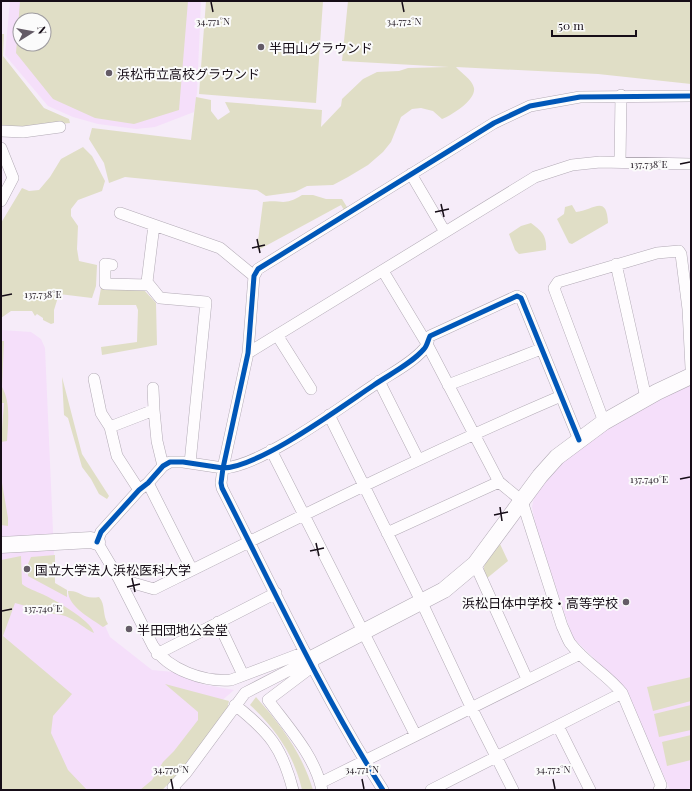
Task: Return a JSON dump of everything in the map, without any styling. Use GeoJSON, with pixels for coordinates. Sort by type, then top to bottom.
{"type":"FeatureCollection","features":[{"type":"Feature","properties":{"kind":"street"},"geometry":{"type":"LineString","coordinates":[[620,162],[621,95]]}},
{"type":"Feature","properties":{"kind":"street"},"geometry":{"type":"LineString","coordinates":[[383,790],[365,762],[309,659],[222,488],[221,483],[223,468],[248,353],[254,276],[258,269],[411,174],[494,123],[530,106],[580,97],[621,95],[691,96]]}},
{"type":"Feature","properties":{"kind":"street"},"geometry":{"type":"LineString","coordinates":[[1,131],[23,132],[60,127]]}},
{"type":"Feature","properties":{"kind":"street"},"geometry":{"type":"LineString","coordinates":[[1,148],[13,178],[1,201]]}},
{"type":"Feature","properties":{"kind":"street"},"geometry":{"type":"LineString","coordinates":[[248,353],[535,177],[572,165],[620,162],[691,164]]}},
{"type":"Feature","properties":{"kind":"street"},"geometry":{"type":"LineString","coordinates":[[411,174],[445,232]]}},
{"type":"Feature","properties":{"kind":"street"},"geometry":{"type":"LineString","coordinates":[[120,213],[220,248],[254,276]]}},
{"type":"Feature","properties":{"kind":"street"},"geometry":{"type":"LineString","coordinates":[[154,225],[147,282],[149,285],[160,298],[206,302],[190,462]]}},
{"type":"Feature","properties":{"kind":"street"},"geometry":{"type":"LineString","coordinates":[[604,422],[554,288],[558,282],[657,253],[679,251],[681,254],[688,310],[691,368]]}},
{"type":"Feature","properties":{"kind":"street"},"geometry":{"type":"LineString","coordinates":[[112,265],[105,264],[106,284],[149,285]]}},
{"type":"Feature","properties":{"kind":"street"},"geometry":{"type":"LineString","coordinates":[[616,264],[646,398]]}},
{"type":"Feature","properties":{"kind":"street"},"geometry":{"type":"LineString","coordinates":[[384,271],[427,344],[499,482],[522,501],[562,626],[570,642],[580,654],[615,684],[622,693],[661,785],[659,790]]}},
{"type":"Feature","properties":{"kind":"street"},"geometry":{"type":"LineString","coordinates":[[98,542],[101,532],[163,466],[170,462],[190,462],[223,468],[231,467],[247,462],[272,450],[329,415],[412,358],[423,350],[430,336],[517,296],[521,298],[579,440]]}},
{"type":"Feature","properties":{"kind":"street"},"geometry":{"type":"LineString","coordinates":[[277,336],[311,389]]}},
{"type":"Feature","properties":{"kind":"street"},"geometry":{"type":"LineString","coordinates":[[448,384],[541,349]]}},
{"type":"Feature","properties":{"kind":"street"},"geometry":{"type":"LineString","coordinates":[[175,790],[173,787],[186,773],[245,693],[444,590],[475,564],[548,467],[579,440],[604,422],[646,398],[679,380],[691,376]]}},
{"type":"Feature","properties":{"kind":"street"},"geometry":{"type":"LineString","coordinates":[[379,381],[418,459]]}},
{"type":"Feature","properties":{"kind":"street"},"geometry":{"type":"LineString","coordinates":[[92,388],[101,413],[110,427],[120,462],[139,490]]}},
{"type":"Feature","properties":{"kind":"street"},"geometry":{"type":"LineString","coordinates":[[153,388],[157,441],[163,466]]}},
{"type":"Feature","properties":{"kind":"street"},"geometry":{"type":"LineString","coordinates":[[119,579],[154,589],[418,459],[561,396]]}},
{"type":"Feature","properties":{"kind":"street"},"geometry":{"type":"LineString","coordinates":[[110,427],[154,410]]}},
{"type":"Feature","properties":{"kind":"street"},"geometry":{"type":"LineString","coordinates":[[329,415],[513,790]]}},
{"type":"Feature","properties":{"kind":"street"},"geometry":{"type":"LineString","coordinates":[[272,450],[416,734]]}},
{"type":"Feature","properties":{"kind":"street"},"geometry":{"type":"LineString","coordinates":[[387,533],[499,482]]}},
{"type":"Feature","properties":{"kind":"street"},"geometry":{"type":"LineString","coordinates":[[148,483],[192,570]]}},
{"type":"Feature","properties":{"kind":"street"},"geometry":{"type":"LineString","coordinates":[[1,545],[91,540],[98,542],[119,579],[157,654],[170,664],[196,676],[220,680],[231,680],[243,675],[309,659]]}},
{"type":"Feature","properties":{"kind":"street"},"geometry":{"type":"LineString","coordinates":[[475,564],[527,679]]}},
{"type":"Feature","properties":{"kind":"street"},"geometry":{"type":"LineString","coordinates":[[157,654],[276,593]]}},
{"type":"Feature","properties":{"kind":"street"},"geometry":{"type":"LineString","coordinates":[[218,622],[243,675]]}},
{"type":"Feature","properties":{"kind":"street"},"geometry":{"type":"LineString","coordinates":[[309,659],[268,700],[306,753],[321,787],[416,734],[580,654]]}},
{"type":"Feature","properties":{"kind":"street"},"geometry":{"type":"LineString","coordinates":[[431,790],[450,786],[497,757],[622,693]]}},
{"type":"Feature","properties":{"kind":"street"},"geometry":{"type":"LineString","coordinates":[[235,705],[268,733],[288,772],[293,790]]}},
{"type":"Feature","properties":{"kind":"street"},"geometry":{"type":"LineString","coordinates":[[558,726],[590,790]]}},
{"type":"Feature","properties":{"kind":"shaded area","name":"浜松市立高校グラウンド"},"geometry":{"type":"Polygon","coordinates":[[[10,1],[201,1],[197,93],[194,112],[155,127],[136,129],[98,124],[73,117],[48,106],[5,55],[10,1]]]}},
{"type":"Feature","properties":{"kind":"shaded area","name":"浜松市立高校グラウンド"},"geometry":{"type":"Polygon","coordinates":[[[20,1],[188,1],[179,110],[134,124],[95,118],[53,99],[16,53],[52,52],[52,12],[19,12],[20,1]]]}},
{"type":"Feature","properties":{"kind":"shaded area","name":"半田山グラウンド"},"geometry":{"type":"Polygon","coordinates":[[[206,1],[323,1],[316,103],[199,94],[206,1]]]}},
{"type":"Feature","properties":{"kind":"shaded area"},"geometry":{"type":"Polygon","coordinates":[[[348,1],[691,1],[691,84],[598,74],[456,67],[469,79],[474,88],[474,93],[467,102],[457,111],[442,119],[433,111],[421,108],[412,109],[401,117],[391,142],[383,152],[368,165],[333,185],[307,186],[295,192],[266,196],[257,190],[125,177],[109,183],[104,163],[89,139],[92,128],[191,140],[196,97],[211,100],[211,111],[218,120],[230,112],[225,102],[322,110],[321,127],[341,106],[342,99],[363,79],[377,72],[399,71],[408,68],[449,67],[342,61],[348,1]]]}},
{"type":"Feature","properties":{"kind":"shaded area"},"geometry":{"type":"Polygon","coordinates":[[[1,34],[4,34],[3,56],[44,108],[69,119],[70,123],[28,127],[1,126],[1,34]]]}},
{"type":"Feature","properties":{"kind":"shaded area"},"geometry":{"type":"Polygon","coordinates":[[[83,147],[92,156],[105,181],[102,191],[78,200],[71,209],[71,216],[78,226],[77,249],[79,261],[97,265],[96,286],[92,298],[59,294],[54,310],[54,323],[51,324],[43,320],[43,318],[37,314],[35,316],[32,311],[11,311],[1,318],[1,223],[22,188],[29,191],[39,190],[50,177],[61,159],[83,147]]]}},
{"type":"Feature","properties":{"kind":"shaded area"},"geometry":{"type":"Polygon","coordinates":[[[302,195],[313,195],[326,199],[342,199],[347,207],[344,210],[341,205],[260,249],[257,249],[263,202],[286,202],[296,199],[302,195]]]}},
{"type":"Feature","properties":{"kind":"shaded area"},"geometry":{"type":"Polygon","coordinates":[[[572,205],[576,212],[602,206],[605,208],[608,223],[572,244],[569,243],[557,219],[564,214],[565,207],[572,205]]]}},
{"type":"Feature","properties":{"kind":"shaded area"},"geometry":{"type":"Polygon","coordinates":[[[531,223],[545,237],[546,250],[519,254],[515,250],[509,234],[521,226],[531,223]]]}},
{"type":"Feature","properties":{"kind":"shaded area"},"geometry":{"type":"Polygon","coordinates":[[[101,288],[144,290],[156,303],[157,345],[102,355],[101,347],[137,342],[138,310],[136,305],[98,305],[101,288]]]}},
{"type":"Feature","properties":{"kind":"shaded area","name":"国立大学法人浜松医科大学"},"geometry":{"type":"Polygon","coordinates":[[[1,330],[31,332],[41,339],[45,348],[54,554],[53,584],[103,621],[110,637],[152,670],[174,672],[201,684],[234,690],[219,703],[154,790],[1,790],[1,330]]]}},
{"type":"Feature","properties":{"kind":"shaded area"},"geometry":{"type":"Polygon","coordinates":[[[2,341],[4,341],[2,387],[7,400],[8,420],[7,441],[1,442],[4,403],[1,403],[2,341]]]}},
{"type":"Feature","properties":{"kind":"shaded area"},"geometry":{"type":"Polygon","coordinates":[[[62,377],[82,454],[109,496],[107,499],[99,494],[91,479],[82,467],[68,418],[64,415],[62,377]]]}},
{"type":"Feature","properties":{"kind":"shaded area","name":"浜松日体中学校・高等学校"},"geometry":{"type":"Polygon","coordinates":[[[691,385],[691,788],[683,790],[670,790],[626,689],[573,638],[536,528],[532,507],[535,493],[566,457],[582,444],[654,399],[691,385]]]}},
{"type":"Feature","properties":{"kind":"shaded area"},"geometry":{"type":"Polygon","coordinates":[[[1,477],[8,518],[8,526],[1,525],[1,477]]]}},
{"type":"Feature","properties":{"kind":"shaded area"},"geometry":{"type":"Polygon","coordinates":[[[500,544],[508,561],[486,579],[483,572],[485,563],[500,544]]]}},
{"type":"Feature","properties":{"kind":"shaded area"},"geometry":{"type":"Polygon","coordinates":[[[55,555],[55,583],[67,590],[67,597],[28,576],[28,564],[31,557],[55,555]]]}},
{"type":"Feature","properties":{"kind":"shaded area"},"geometry":{"type":"Polygon","coordinates":[[[21,556],[22,584],[72,611],[86,622],[94,633],[65,616],[15,603],[3,636],[72,694],[53,716],[51,733],[68,770],[87,790],[1,790],[1,560],[21,556]]]}},
{"type":"Feature","properties":{"kind":"shaded area"},"geometry":{"type":"Polygon","coordinates":[[[68,591],[93,598],[99,597],[103,603],[105,617],[108,624],[103,627],[81,612],[72,602],[68,591]]]}},
{"type":"Feature","properties":{"kind":"shaded area"},"geometry":{"type":"Polygon","coordinates":[[[691,677],[691,701],[653,711],[647,687],[691,677]]]}},
{"type":"Feature","properties":{"kind":"shaded area"},"geometry":{"type":"Polygon","coordinates":[[[165,684],[229,701],[227,710],[177,776],[162,790],[140,790],[152,780],[163,762],[174,751],[198,720],[198,712],[165,684]]]}},
{"type":"Feature","properties":{"kind":"shaded area"},"geometry":{"type":"Polygon","coordinates":[[[256,697],[290,740],[303,764],[313,790],[302,790],[299,777],[283,743],[268,723],[250,705],[256,697]]]}},
{"type":"Feature","properties":{"kind":"shaded area"},"geometry":{"type":"Polygon","coordinates":[[[691,705],[691,730],[659,737],[654,714],[691,705]]]}},
{"type":"Feature","properties":{"kind":"shaded area"},"geometry":{"type":"Polygon","coordinates":[[[691,735],[691,760],[667,766],[662,742],[691,735]]]}},
{"type":"Feature","properties":{"kind":"cycle path"},"geometry":{"type":"LineString","coordinates":[[97,542],[101,532],[163,466],[170,462],[183,462],[223,468],[248,353],[254,276],[258,269],[494,123],[530,106],[580,97],[691,96]]}},
{"type":"Feature","properties":{"kind":"cycle path"},"geometry":{"type":"LineString","coordinates":[[383,790],[339,717],[222,488],[221,483],[223,468],[239,465],[258,458],[278,447],[321,421],[407,364],[424,349],[430,336],[517,296],[521,298],[579,440]]}},
{"type":"Feature","properties":{"kind":"place","name":"半田山グラウンド"},"geometry":{"type":"Point","coordinates":[261,47]}},
{"type":"Feature","properties":{"kind":"place","name":"浜松市立高校グラウンド"},"geometry":{"type":"Point","coordinates":[109,73]}},
{"type":"Feature","properties":{"kind":"place","name":"国立大学法人浜松医科大学"},"geometry":{"type":"Point","coordinates":[27,569]}},
{"type":"Feature","properties":{"kind":"place","name":"浜松日体中学校・高等学校"},"geometry":{"type":"Point","coordinates":[626,602]}},
{"type":"Feature","properties":{"kind":"place","name":"半田団地公会堂"},"geometry":{"type":"Point","coordinates":[129,629]}}]}
